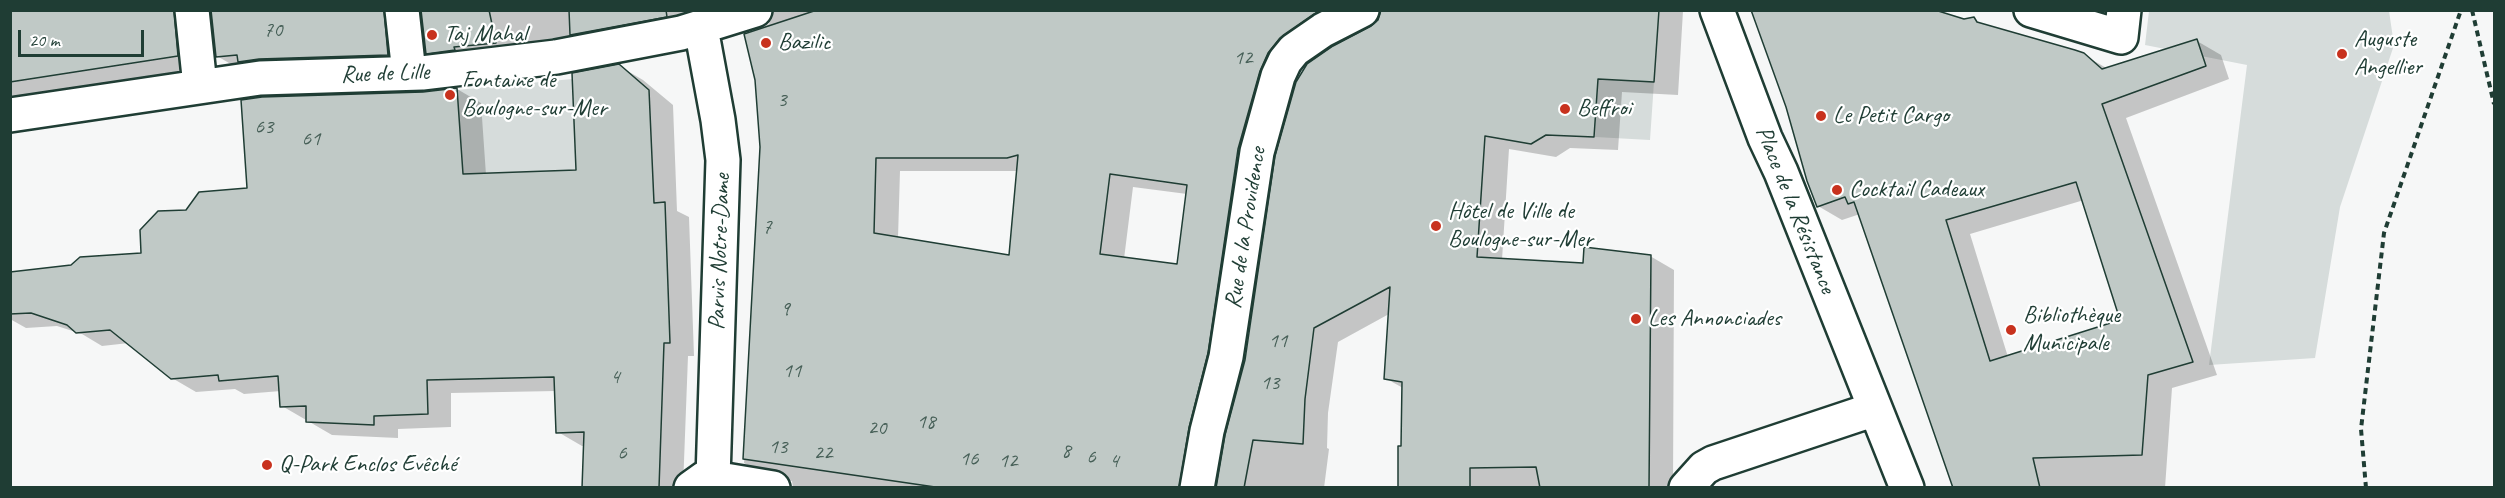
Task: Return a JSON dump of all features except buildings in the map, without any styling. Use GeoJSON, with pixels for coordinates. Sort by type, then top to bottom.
{"type":"FeatureCollection","features":[{"type":"Feature","properties":{"kind":"street"},"geometry":{"type":"LineString","coordinates":[[192,10],[200,86]]}},
{"type":"Feature","properties":{"kind":"street"},"geometry":{"type":"LineString","coordinates":[[402,10],[409,74]]}},
{"type":"Feature","properties":{"kind":"street","name":"Rue de Lille"},"geometry":{"type":"LineString","coordinates":[[10,115],[260,78],[409,74],[555,57],[659,38],[701,28],[755,10]]}},
{"type":"Feature","properties":{"kind":"street","name":"Rue de la Providence"},"geometry":{"type":"LineString","coordinates":[[1197,488],[1207,431],[1228,351],[1257,152],[1278,76],[1285,61],[1302,44],[1323,30],[1362,10]]}},
{"type":"Feature","properties":{"kind":"street","name":"Place de la Résistance"},"geometry":{"type":"LineString","coordinates":[[1717,10],[1765,138],[1781,172],[1907,488]]}},
{"type":"Feature","properties":{"kind":"street"},"geometry":{"type":"LineString","coordinates":[[2031,10],[2121,37],[2124,10]]}},
{"type":"Feature","properties":{"kind":"street","name":"Parvis Notre-Dame"},"geometry":{"type":"LineString","coordinates":[[699,483],[723,160],[701,28]]}},
{"type":"Feature","properties":{"kind":"street"},"geometry":{"type":"LineString","coordinates":[[1686,488],[1704,468],[1713,462],[1875,409]]}},
{"type":"Feature","properties":{"kind":"street"},"geometry":{"type":"LineString","coordinates":[[699,483],[773,488]]}},
{"type":"Feature","properties":{"kind":"path"},"geometry":{"type":"LineString","coordinates":[[2366,488],[2361,429],[2384,233],[2461,10]]}},
{"type":"Feature","properties":{"kind":"path"},"geometry":{"type":"LineString","coordinates":[[2472,10],[2494,104]]}},
{"type":"Feature","properties":{"kind":"shaded area"},"geometry":{"type":"Polygon","coordinates":[[[2149,11],[2389,11],[2394,45],[2340,207],[2315,358],[2209,365],[2247,65],[2145,45],[2149,11]]]}},
{"type":"Feature","properties":{"kind":"shaded area"},"geometry":{"type":"Polygon","coordinates":[[[572,79],[576,170],[463,174],[457,90],[572,79]]]}},
{"type":"Feature","properties":{"kind":"shaded area"},"geometry":{"type":"Polygon","coordinates":[[[1598,79],[1654,82],[1650,140],[1595,137],[1598,79]]]}},
{"type":"Feature","properties":{"kind":"place","name":"Taj Mahal"},"geometry":{"type":"Point","coordinates":[432,35]}},
{"type":"Feature","properties":{"kind":"place","name":"Bazilic"},"geometry":{"type":"Point","coordinates":[766,43]}},
{"type":"Feature","properties":{"kind":"place","name":"Auguste Angellier"},"geometry":{"type":"Point","coordinates":[2342,54]}},
{"type":"Feature","properties":{"kind":"place","name":"Fontaine de Boulogne-sur-Mer"},"geometry":{"type":"Point","coordinates":[450,95]}},
{"type":"Feature","properties":{"kind":"place","name":"Beffroi"},"geometry":{"type":"Point","coordinates":[1565,109]}},
{"type":"Feature","properties":{"kind":"place","name":"Le Petit Cargo"},"geometry":{"type":"Point","coordinates":[1821,116]}},
{"type":"Feature","properties":{"kind":"place","name":"Cocktail Cadeaux"},"geometry":{"type":"Point","coordinates":[1837,190]}},
{"type":"Feature","properties":{"kind":"place","name":"Hôtel de Ville de Boulogne-sur-Mer"},"geometry":{"type":"Point","coordinates":[1436,226]}},
{"type":"Feature","properties":{"kind":"place","name":"Les Annonciades"},"geometry":{"type":"Point","coordinates":[1636,319]}},
{"type":"Feature","properties":{"kind":"place","name":"Bibliothèque Municipale"},"geometry":{"type":"Point","coordinates":[2011,330]}},
{"type":"Feature","properties":{"kind":"place","name":"Q-Park Enclos Evêché"},"geometry":{"type":"Point","coordinates":[267,465]}}]}
